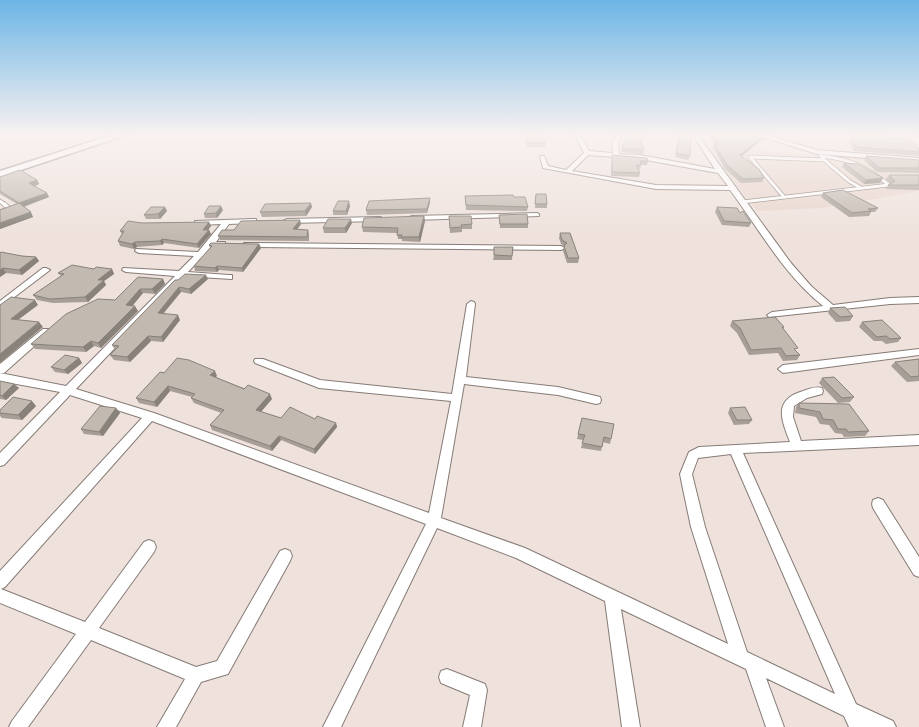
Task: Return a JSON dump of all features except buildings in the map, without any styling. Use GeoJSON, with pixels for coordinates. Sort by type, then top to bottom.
{"type":"FeatureCollection","features":[{"type":"Feature","properties":{"kind":"main road"},"geometry":{"type":"LineString","coordinates":[[0,174],[19,168]]}},
{"type":"Feature","properties":{"kind":"street"},"geometry":{"type":"LineString","coordinates":[[550,168],[636,185],[732,188]]}},
{"type":"Feature","properties":{"kind":"street"},"geometry":{"type":"LineString","coordinates":[[568,171],[571,168]]}},
{"type":"Feature","properties":{"kind":"street"},"geometry":{"type":"LineString","coordinates":[[702,168],[718,171]]}},
{"type":"Feature","properties":{"kind":"street"},"geometry":{"type":"LineString","coordinates":[[716,168],[816,297],[831,308]]}},
{"type":"Feature","properties":{"kind":"street"},"geometry":{"type":"LineString","coordinates":[[407,218],[537,215]]}},
{"type":"Feature","properties":{"kind":"street"},"geometry":{"type":"LineString","coordinates":[[277,221],[387,218]]}},
{"type":"Feature","properties":{"kind":"street"},"geometry":{"type":"LineString","coordinates":[[190,223],[257,221]]}},
{"type":"Feature","properties":{"kind":"street"},"geometry":{"type":"LineString","coordinates":[[0,461],[210,244],[227,222]]}},
{"type":"Feature","properties":{"kind":"street"},"geometry":{"type":"LineString","coordinates":[[210,244],[229,244]]}},
{"type":"Feature","properties":{"kind":"street"},"geometry":{"type":"LineString","coordinates":[[239,244],[561,248]]}},
{"type":"Feature","properties":{"kind":"street"},"geometry":{"type":"LineString","coordinates":[[139,251],[200,254]]}},
{"type":"Feature","properties":{"kind":"street"},"geometry":{"type":"LineString","coordinates":[[0,305],[46,270]]}},
{"type":"Feature","properties":{"kind":"street"},"geometry":{"type":"LineString","coordinates":[[126,270],[229,277]]}},
{"type":"Feature","properties":{"kind":"street"},"geometry":{"type":"LineString","coordinates":[[772,316],[890,301],[919,300]]}},
{"type":"Feature","properties":{"kind":"street"},"geometry":{"type":"LineString","coordinates":[[332,727],[434,521],[457,398],[471,304]]}},
{"type":"Feature","properties":{"kind":"street"},"geometry":{"type":"LineString","coordinates":[[0,370],[56,323]]}},
{"type":"Feature","properties":{"kind":"street"},"geometry":{"type":"LineString","coordinates":[[783,369],[919,352]]}},
{"type":"Feature","properties":{"kind":"street"},"geometry":{"type":"LineString","coordinates":[[259,361],[319,384],[457,398]]}},
{"type":"Feature","properties":{"kind":"street"},"geometry":{"type":"LineString","coordinates":[[0,377],[67,390],[150,416],[520,553],[887,727]]}},
{"type":"Feature","properties":{"kind":"street"},"geometry":{"type":"LineString","coordinates":[[460,380],[558,391],[596,400]]}},
{"type":"Feature","properties":{"kind":"street"},"geometry":{"type":"LineString","coordinates":[[798,447],[786,410],[792,398],[818,391]]}},
{"type":"Feature","properties":{"kind":"street"},"geometry":{"type":"LineString","coordinates":[[0,582],[150,416]]}},
{"type":"Feature","properties":{"kind":"street"},"geometry":{"type":"LineString","coordinates":[[775,727],[746,659],[698,528],[686,474],[688,463],[693,455],[699,452],[919,440]]}},
{"type":"Feature","properties":{"kind":"street"},"geometry":{"type":"LineString","coordinates":[[735,449],[858,727]]}},
{"type":"Feature","properties":{"kind":"street"},"geometry":{"type":"LineString","coordinates":[[878,504],[919,570]]}},
{"type":"Feature","properties":{"kind":"street"},"geometry":{"type":"LineString","coordinates":[[18,727],[86,631],[149,547]]}},
{"type":"Feature","properties":{"kind":"street"},"geometry":{"type":"LineString","coordinates":[[0,596],[196,675],[222,668],[285,556]]}},
{"type":"Feature","properties":{"kind":"street"},"geometry":{"type":"LineString","coordinates":[[612,596],[631,727]]}},
{"type":"Feature","properties":{"kind":"street"},"geometry":{"type":"LineString","coordinates":[[166,727],[196,675]]}},
{"type":"Feature","properties":{"kind":"street"},"geometry":{"type":"LineString","coordinates":[[447,677],[479,690],[472,727]]}},
{"type":"Feature","properties":{"kind":"lane"},"geometry":{"type":"LineString","coordinates":[[759,168],[784,197]]}},
{"type":"Feature","properties":{"kind":"lane"},"geometry":{"type":"LineString","coordinates":[[833,168],[861,188]]}},
{"type":"Feature","properties":{"kind":"lane"},"geometry":{"type":"LineString","coordinates":[[742,202],[889,185],[868,168]]}},
{"type":"Feature","properties":{"kind":"lane"},"geometry":{"type":"LineString","coordinates":[[876,175],[885,175]]}},
{"type":"Feature","properties":{"kind":"lane"},"geometry":{"type":"LineString","coordinates":[[0,201],[10,209],[0,212]]}},
{"type":"Feature","properties":{"kind":"shaded area"},"geometry":{"type":"Polygon","coordinates":[[[723,168],[919,168],[919,191],[822,208],[757,211],[723,168]]]}}]}
